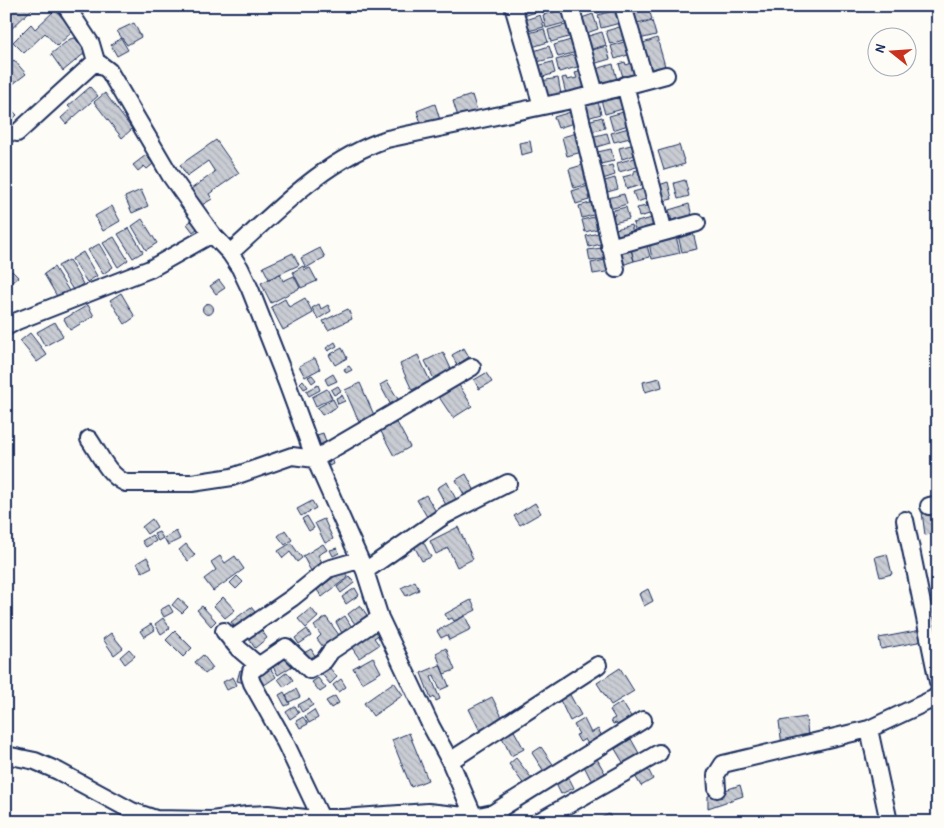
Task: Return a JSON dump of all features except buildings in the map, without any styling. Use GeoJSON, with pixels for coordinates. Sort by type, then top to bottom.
{"type":"FeatureCollection","features":[{"type":"Feature","properties":{"kind":"street"},"geometry":{"type":"LineString","coordinates":[[66,6],[91,44],[96,61],[109,71],[170,174],[212,234],[230,253],[240,268],[315,459],[362,565],[380,618],[430,726],[450,761],[474,817]]}},
{"type":"Feature","properties":{"kind":"street"},"geometry":{"type":"LineString","coordinates":[[513,6],[542,106]]}},
{"type":"Feature","properties":{"kind":"street"},"geometry":{"type":"LineString","coordinates":[[570,6],[595,93]]}},
{"type":"Feature","properties":{"kind":"street"},"geometry":{"type":"LineString","coordinates":[[623,6],[645,80]]}},
{"type":"Feature","properties":{"kind":"street"},"geometry":{"type":"LineString","coordinates":[[17,133],[96,61]]}},
{"type":"Feature","properties":{"kind":"street"},"geometry":{"type":"LineString","coordinates":[[230,253],[308,182],[366,147],[387,139],[576,99],[666,75]]}},
{"type":"Feature","properties":{"kind":"street"},"geometry":{"type":"LineString","coordinates":[[625,85],[664,232]]}},
{"type":"Feature","properties":{"kind":"street"},"geometry":{"type":"LineString","coordinates":[[576,99],[616,269]]}},
{"type":"Feature","properties":{"kind":"street"},"geometry":{"type":"LineString","coordinates":[[610,247],[697,224]]}},
{"type":"Feature","properties":{"kind":"street"},"geometry":{"type":"LineString","coordinates":[[10,320],[92,293],[150,269],[212,234]]}},
{"type":"Feature","properties":{"kind":"street"},"geometry":{"type":"LineString","coordinates":[[89,439],[111,473],[118,480],[126,483],[192,483],[232,477],[292,456],[315,459],[472,367]]}},
{"type":"Feature","properties":{"kind":"street"},"geometry":{"type":"LineString","coordinates":[[259,666],[239,649],[228,635],[292,598],[328,569],[362,565],[445,515],[508,483]]}},
{"type":"Feature","properties":{"kind":"street"},"geometry":{"type":"LineString","coordinates":[[905,520],[938,682]]}},
{"type":"Feature","properties":{"kind":"street"},"geometry":{"type":"LineString","coordinates":[[321,818],[285,742],[252,683],[251,671],[286,647],[310,670],[324,661],[331,650],[380,618]]}},
{"type":"Feature","properties":{"kind":"street"},"geometry":{"type":"LineString","coordinates":[[450,761],[598,665]]}},
{"type":"Feature","properties":{"kind":"street"},"geometry":{"type":"LineString","coordinates":[[717,789],[716,775],[723,764],[869,729],[935,698],[938,694]]}},
{"type":"Feature","properties":{"kind":"street"},"geometry":{"type":"LineString","coordinates":[[6,755],[35,761],[58,771],[115,803],[136,818],[212,820],[268,814],[306,818],[343,818],[428,812],[498,819],[643,720]]}},
{"type":"Feature","properties":{"kind":"street"},"geometry":{"type":"LineString","coordinates":[[869,729],[889,822]]}},
{"type":"Feature","properties":{"kind":"street"},"geometry":{"type":"LineString","coordinates":[[538,822],[659,753]]}}]}
